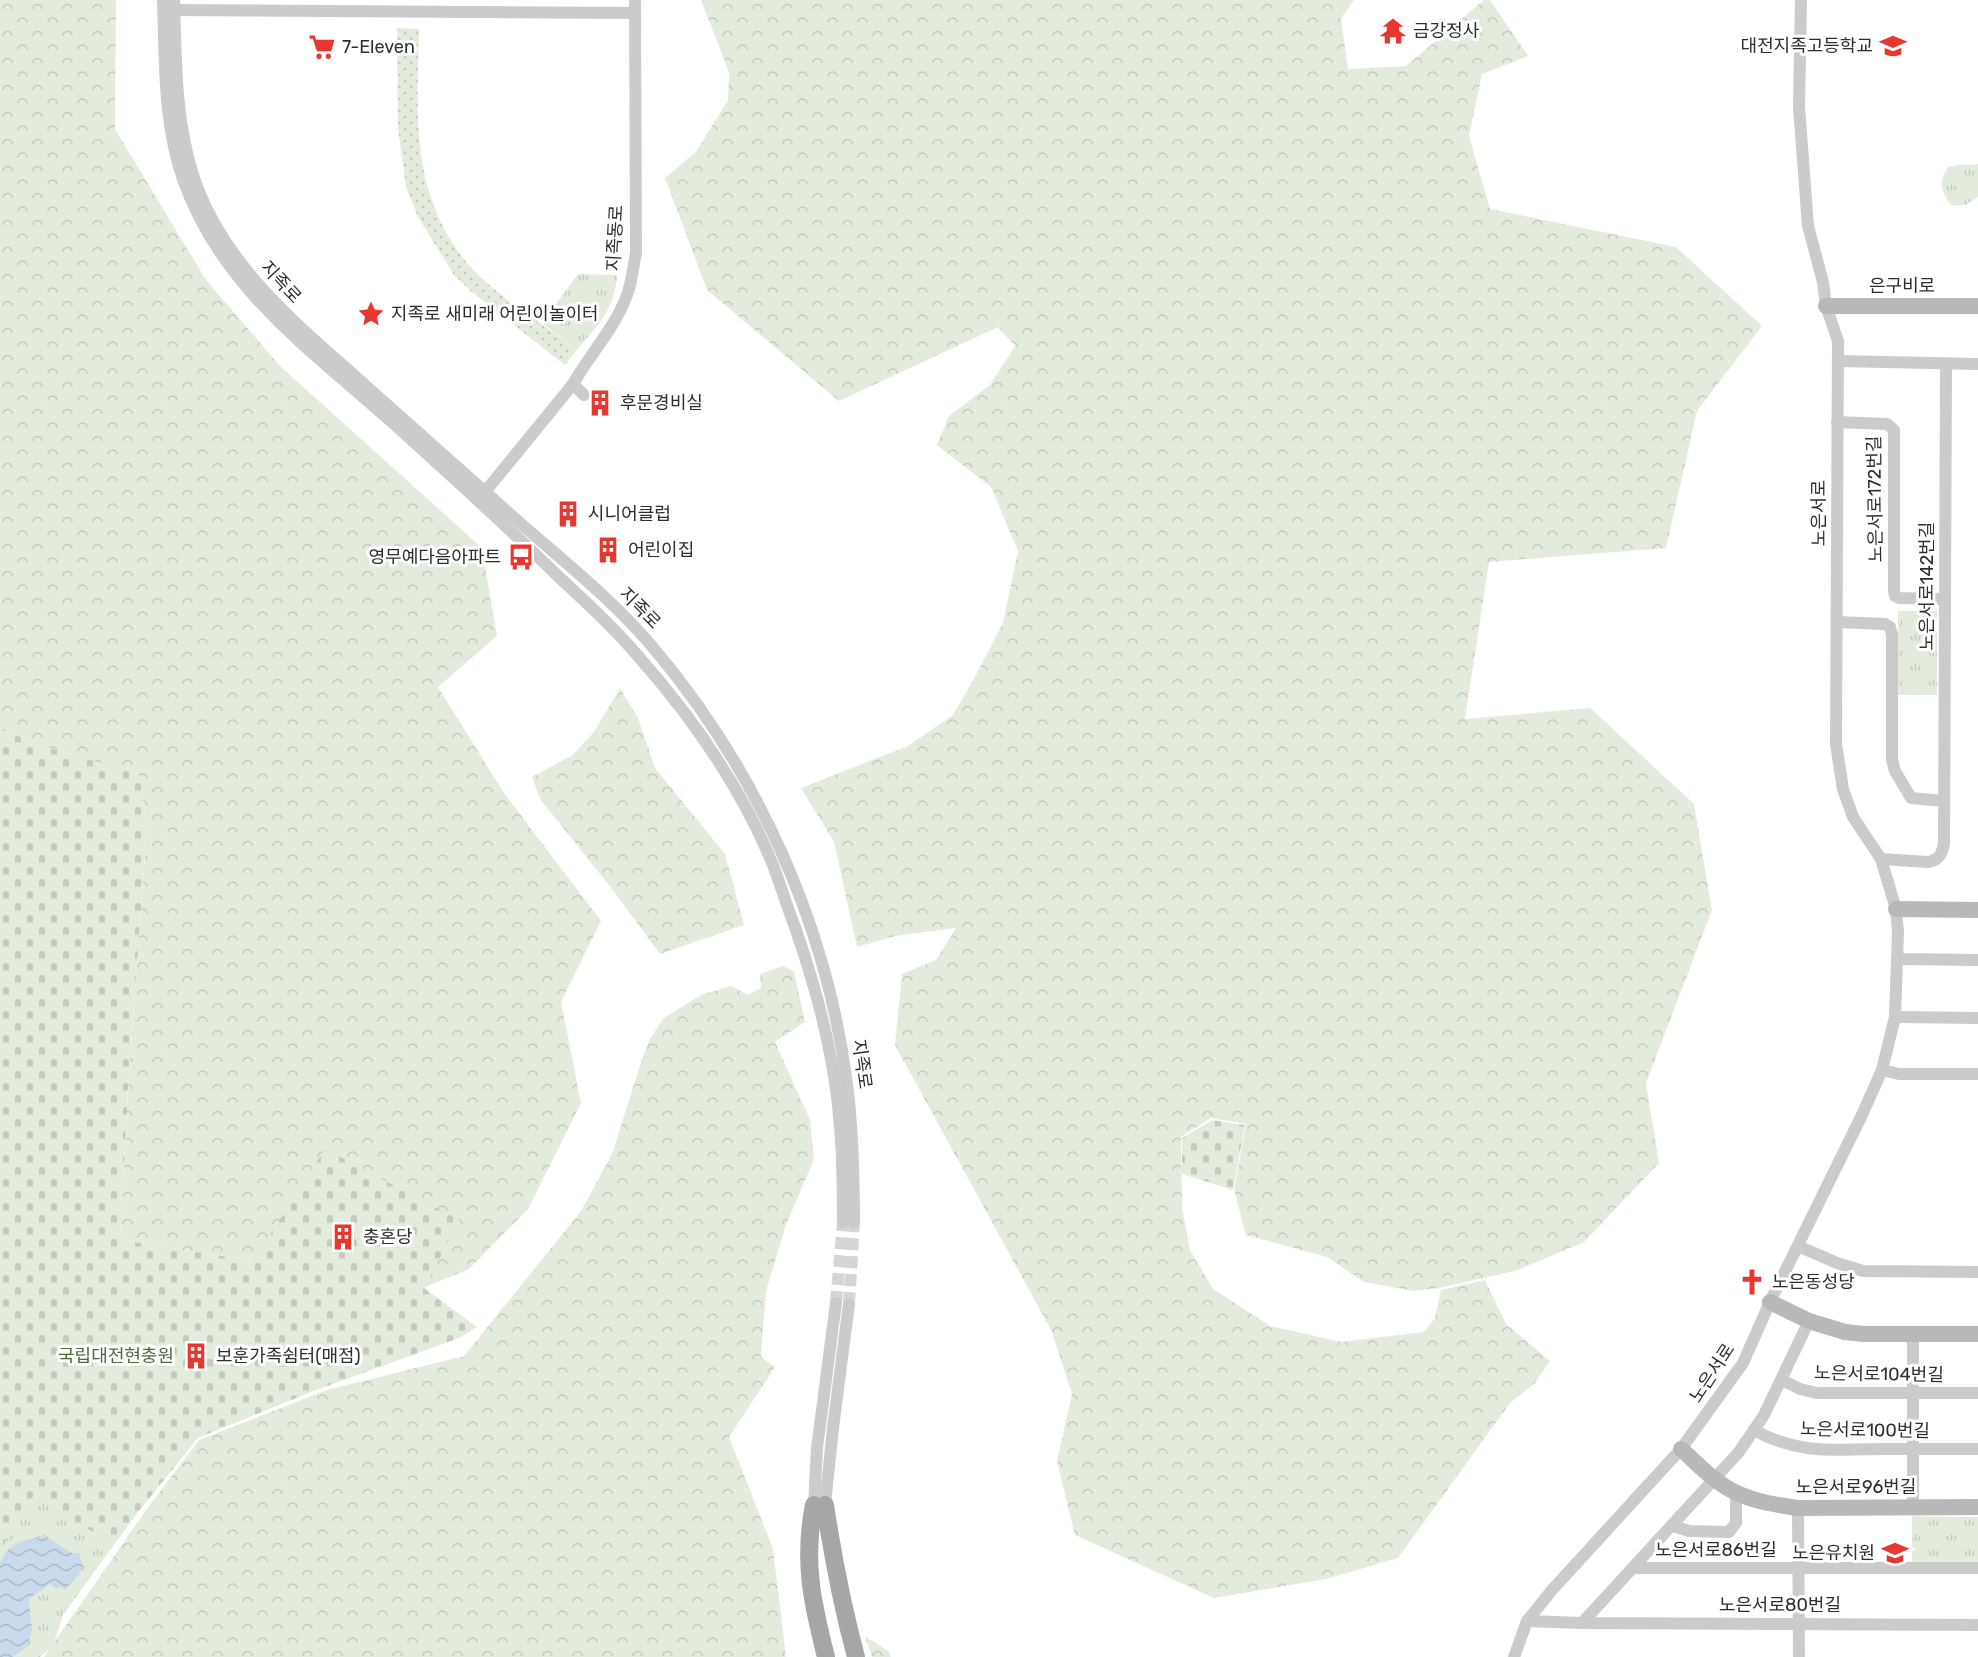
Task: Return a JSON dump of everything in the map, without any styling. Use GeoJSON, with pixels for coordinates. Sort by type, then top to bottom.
{"type":"FeatureCollection","features":[{"type":"Feature","properties":{"kind":"main road"},"geometry":{"type":"LineString","coordinates":[[820,1505],[810,1528],[808,1561],[813,1606],[826,1657]]}},
{"type":"Feature","properties":{"kind":"main road"},"geometry":{"type":"LineString","coordinates":[[820,1505],[818,1563],[824,1601],[838,1657]]}},
{"type":"Feature","properties":{"kind":"main road"},"geometry":{"type":"LineString","coordinates":[[820,1505],[832,1610],[846,1657]]}},
{"type":"Feature","properties":{"kind":"main road"},"geometry":{"type":"LineString","coordinates":[[820,1505],[856,1657]]}},
{"type":"Feature","properties":{"kind":"street","name":"노은서로"},"geometry":{"type":"LineString","coordinates":[[1514,1657],[1527,1621],[1552,1590],[1681,1449],[1743,1363],[1882,1070],[1895,1017],[1898,959],[1896,909],[1881,859],[1853,817],[1843,789],[1836,744],[1838,340],[1827,306],[1808,226],[1799,106],[1801,0]]}},
{"type":"Feature","properties":{"kind":"street"},"geometry":{"type":"LineString","coordinates":[[168,5],[635,6]]}},
{"type":"Feature","properties":{"kind":"street","name":"지족로"},"geometry":{"type":"LineString","coordinates":[[168,5],[183,135],[194,178],[214,222],[230,249],[268,297],[481,496],[576,571],[655,649],[701,709],[764,815],[806,912],[835,1012],[847,1082],[851,1125],[849,1223]]}},
{"type":"Feature","properties":{"kind":"street","name":"지족동로"},"geometry":{"type":"LineString","coordinates":[[481,496],[573,384],[620,312],[628,293],[636,253],[635,6]]}},
{"type":"Feature","properties":{"kind":"street","name":"은구비로"},"geometry":{"type":"LineString","coordinates":[[1827,306],[1978,306]]}},
{"type":"Feature","properties":{"kind":"street"},"geometry":{"type":"LineString","coordinates":[[1838,361],[1978,364]]}},
{"type":"Feature","properties":{"kind":"street","name":"노은서로142번길"},"geometry":{"type":"LineString","coordinates":[[1881,859],[1935,861],[1942,854],[1944,844],[1946,364]]}},
{"type":"Feature","properties":{"kind":"street"},"geometry":{"type":"LineString","coordinates":[[573,384],[584,395]]}},
{"type":"Feature","properties":{"kind":"street","name":"노은서로172번길"},"geometry":{"type":"LineString","coordinates":[[1837,422],[1887,424],[1894,430],[1895,596],[1945,599]]}},
{"type":"Feature","properties":{"kind":"street"},"geometry":{"type":"LineString","coordinates":[[1837,622],[1885,624],[1890,627],[1892,635],[1892,760],[1895,771],[1911,798],[1944,801]]}},
{"type":"Feature","properties":{"kind":"street"},"geometry":{"type":"LineString","coordinates":[[1896,909],[1978,910]]}},
{"type":"Feature","properties":{"kind":"street"},"geometry":{"type":"LineString","coordinates":[[1898,959],[1978,960]]}},
{"type":"Feature","properties":{"kind":"street"},"geometry":{"type":"LineString","coordinates":[[1895,1017],[1978,1018]]}},
{"type":"Feature","properties":{"kind":"street"},"geometry":{"type":"LineString","coordinates":[[1882,1070],[1899,1074],[1978,1074]]}},
{"type":"Feature","properties":{"kind":"street"},"geometry":{"type":"LineString","coordinates":[[1798,1246],[1837,1263],[1863,1271],[1978,1272]]}},
{"type":"Feature","properties":{"kind":"street"},"geometry":{"type":"LineString","coordinates":[[1770,1302],[1809,1321],[1845,1332],[1978,1335]]}},
{"type":"Feature","properties":{"kind":"street"},"geometry":{"type":"LineString","coordinates":[[820,1505],[817,1448],[836,1303]]}},
{"type":"Feature","properties":{"kind":"street"},"geometry":{"type":"LineString","coordinates":[[820,1505],[833,1428],[849,1304]]}},
{"type":"Feature","properties":{"kind":"street"},"geometry":{"type":"LineString","coordinates":[[1582,1623],[1739,1452],[1782,1380],[1809,1321]]}},
{"type":"Feature","properties":{"kind":"street"},"geometry":{"type":"LineString","coordinates":[[1913,1335],[1913,1506]]}},
{"type":"Feature","properties":{"kind":"street","name":"노은서로104번길"},"geometry":{"type":"LineString","coordinates":[[1782,1380],[1800,1389],[1817,1393],[1978,1394]]}},
{"type":"Feature","properties":{"kind":"street","name":"노은서로100번길"},"geometry":{"type":"LineString","coordinates":[[1754,1430],[1771,1440],[1805,1449],[1978,1449]]}},
{"type":"Feature","properties":{"kind":"street","name":"노은서로96번길"},"geometry":{"type":"LineString","coordinates":[[1681,1449],[1714,1478],[1736,1493],[1756,1500],[1798,1508],[1978,1507]]}},
{"type":"Feature","properties":{"kind":"street"},"geometry":{"type":"LineString","coordinates":[[1673,1526],[1689,1531],[1729,1532],[1736,1524],[1736,1493]]}},
{"type":"Feature","properties":{"kind":"street"},"geometry":{"type":"LineString","coordinates":[[1798,1508],[1799,1657]]}},
{"type":"Feature","properties":{"kind":"street","name":"노은서로86번길"},"geometry":{"type":"LineString","coordinates":[[1634,1568],[1978,1568]]}},
{"type":"Feature","properties":{"kind":"street","name":"노은서로80번길"},"geometry":{"type":"LineString","coordinates":[[1527,1621],[1978,1625]]}},
{"type":"Feature","properties":{"kind":"green space"},"geometry":{"type":"Polygon","coordinates":[[[0,0],[116,0],[115,129],[206,280],[281,367],[482,548],[497,636],[438,687],[504,793],[601,921],[561,1002],[581,1103],[528,1209],[469,1269],[423,1288],[120,1240],[128,1087],[147,826],[139,775],[35,744],[0,727],[0,0]]]}},
{"type":"Feature","properties":{"kind":"green space"},"geometry":{"type":"Polygon","coordinates":[[[701,0],[1354,0],[1341,18],[1348,69],[1406,66],[1484,0],[1490,0],[1528,56],[1482,74],[1469,136],[1490,209],[1676,247],[1762,326],[1697,411],[1666,548],[1489,562],[1465,719],[1590,708],[1694,804],[1712,910],[1646,1083],[1659,1163],[1584,1242],[1515,1271],[1439,1288],[1414,1291],[1364,1282],[1327,1257],[1246,1235],[1234,1190],[1246,1124],[1211,1118],[1181,1137],[1182,1207],[1190,1250],[1213,1289],[1270,1326],[1341,1342],[1424,1332],[1435,1318],[1441,1290],[1485,1280],[1506,1324],[1550,1361],[1535,1383],[1510,1403],[1398,1558],[1326,1579],[1214,1598],[1075,1535],[1057,1461],[1072,1394],[1051,1330],[895,1045],[902,974],[936,960],[956,928],[895,936],[857,947],[834,842],[801,788],[908,746],[952,716],[1003,623],[1018,551],[991,487],[937,445],[949,416],[990,385],[1015,346],[998,327],[839,401],[707,290],[665,178],[696,152],[728,100],[729,72],[701,0]]]}},
{"type":"Feature","properties":{"kind":"green space"},"geometry":{"type":"Polygon","coordinates":[[[397,28],[419,29],[419,137],[422,163],[437,214],[453,243],[475,272],[511,302],[577,350],[565,365],[472,292],[454,275],[418,217],[406,187],[398,129],[397,28]]]}},
{"type":"Feature","properties":{"kind":"green space"},"geometry":{"type":"Polygon","coordinates":[[[1978,164],[1978,197],[1965,205],[1951,205],[1942,187],[1948,167],[1978,164]]]}},
{"type":"Feature","properties":{"kind":"green space"},"geometry":{"type":"Polygon","coordinates":[[[578,274],[617,275],[616,287],[609,307],[577,350],[542,323],[578,274]]]}},
{"type":"Feature","properties":{"kind":"green space"},"geometry":{"type":"Polygon","coordinates":[[[1898,611],[1937,611],[1937,695],[1898,695],[1898,611]]]}},
{"type":"Feature","properties":{"kind":"green space"},"geometry":{"type":"Polygon","coordinates":[[[620,688],[638,718],[655,768],[725,854],[744,925],[660,954],[609,885],[540,799],[532,777],[573,755],[594,732],[620,688]]]}},
{"type":"Feature","properties":{"kind":"green space","name":"국립대전현충원"},"geometry":{"type":"Polygon","coordinates":[[[0,727],[35,744],[139,774],[147,826],[128,1087],[120,1240],[253,1261],[325,1149],[459,1220],[424,1288],[477,1327],[459,1338],[311,1392],[198,1438],[138,1512],[32,1657],[0,1657],[0,727]]]}},
{"type":"Feature","properties":{"kind":"green space"},"geometry":{"type":"Polygon","coordinates":[[[783,966],[794,971],[805,1022],[775,1042],[810,1120],[814,1159],[786,1225],[766,1291],[761,1357],[775,1367],[729,1437],[773,1549],[786,1657],[44,1657],[146,1510],[199,1440],[327,1390],[464,1356],[581,1211],[612,1154],[644,1053],[651,1037],[664,1018],[701,995],[731,986],[748,995],[761,988],[760,974],[783,966]]]}},
{"type":"Feature","properties":{"kind":"green space"},"geometry":{"type":"Polygon","coordinates":[[[1212,1120],[1245,1125],[1233,1190],[1182,1174],[1182,1138],[1212,1120]]]}},
{"type":"Feature","properties":{"kind":"green space"},"geometry":{"type":"Polygon","coordinates":[[[32,1497],[114,1544],[63,1615],[53,1646],[40,1657],[0,1657],[0,1551],[32,1497]]]}},
{"type":"Feature","properties":{"kind":"green space"},"geometry":{"type":"Polygon","coordinates":[[[1912,1516],[1978,1517],[1978,1563],[1912,1563],[1912,1516]]]}},
{"type":"Feature","properties":{"kind":"green space"},"geometry":{"type":"Polygon","coordinates":[[[865,1636],[888,1651],[891,1657],[872,1657],[865,1636]]]}},
{"type":"Feature","properties":{"kind":"water"},"geometry":{"type":"Polygon","coordinates":[[[45,1536],[72,1553],[79,1553],[83,1566],[79,1575],[64,1590],[60,1586],[57,1589],[50,1584],[31,1597],[29,1602],[32,1630],[28,1646],[13,1657],[0,1657],[0,1564],[7,1551],[17,1543],[45,1536]]]}},
{"type":"Feature","properties":{"kind":"tunnel"},"geometry":{"type":"LineString","coordinates":[[836,1303],[843,1223]]}},
{"type":"Feature","properties":{"kind":"tunnel"},"geometry":{"type":"LineString","coordinates":[[849,1304],[854,1223]]}},
{"type":"Feature","properties":{"kind":"place","name":"금강정사"},"geometry":{"type":"Point","coordinates":[1393,31]}},
{"type":"Feature","properties":{"kind":"place","name":"대전지족고등학교"},"geometry":{"type":"Point","coordinates":[1893,46]}},
{"type":"Feature","properties":{"kind":"place","name":"7-Eleven"},"geometry":{"type":"Point","coordinates":[322,47]}},
{"type":"Feature","properties":{"kind":"place","name":"지족로 새미래 어린이놀이터"},"geometry":{"type":"Point","coordinates":[371,314]}},
{"type":"Feature","properties":{"kind":"place","name":"후문경비실"},"geometry":{"type":"Point","coordinates":[600,403]}},
{"type":"Feature","properties":{"kind":"place","name":"시니어클럽"},"geometry":{"type":"Point","coordinates":[568,514]}},
{"type":"Feature","properties":{"kind":"place","name":"어린이집"},"geometry":{"type":"Point","coordinates":[608,550]}},
{"type":"Feature","properties":{"kind":"place","name":"영무예다음아파트"},"geometry":{"type":"Point","coordinates":[521,557]}},
{"type":"Feature","properties":{"kind":"place","name":"충혼당"},"geometry":{"type":"Point","coordinates":[343,1237]}},
{"type":"Feature","properties":{"kind":"place","name":"노은동성당"},"geometry":{"type":"Point","coordinates":[1752,1282]}},
{"type":"Feature","properties":{"kind":"place","name":"보훈가족쉼터(매점)"},"geometry":{"type":"Point","coordinates":[196,1356]}},
{"type":"Feature","properties":{"kind":"place","name":"노은유치원"},"geometry":{"type":"Point","coordinates":[1895,1553]}}]}
